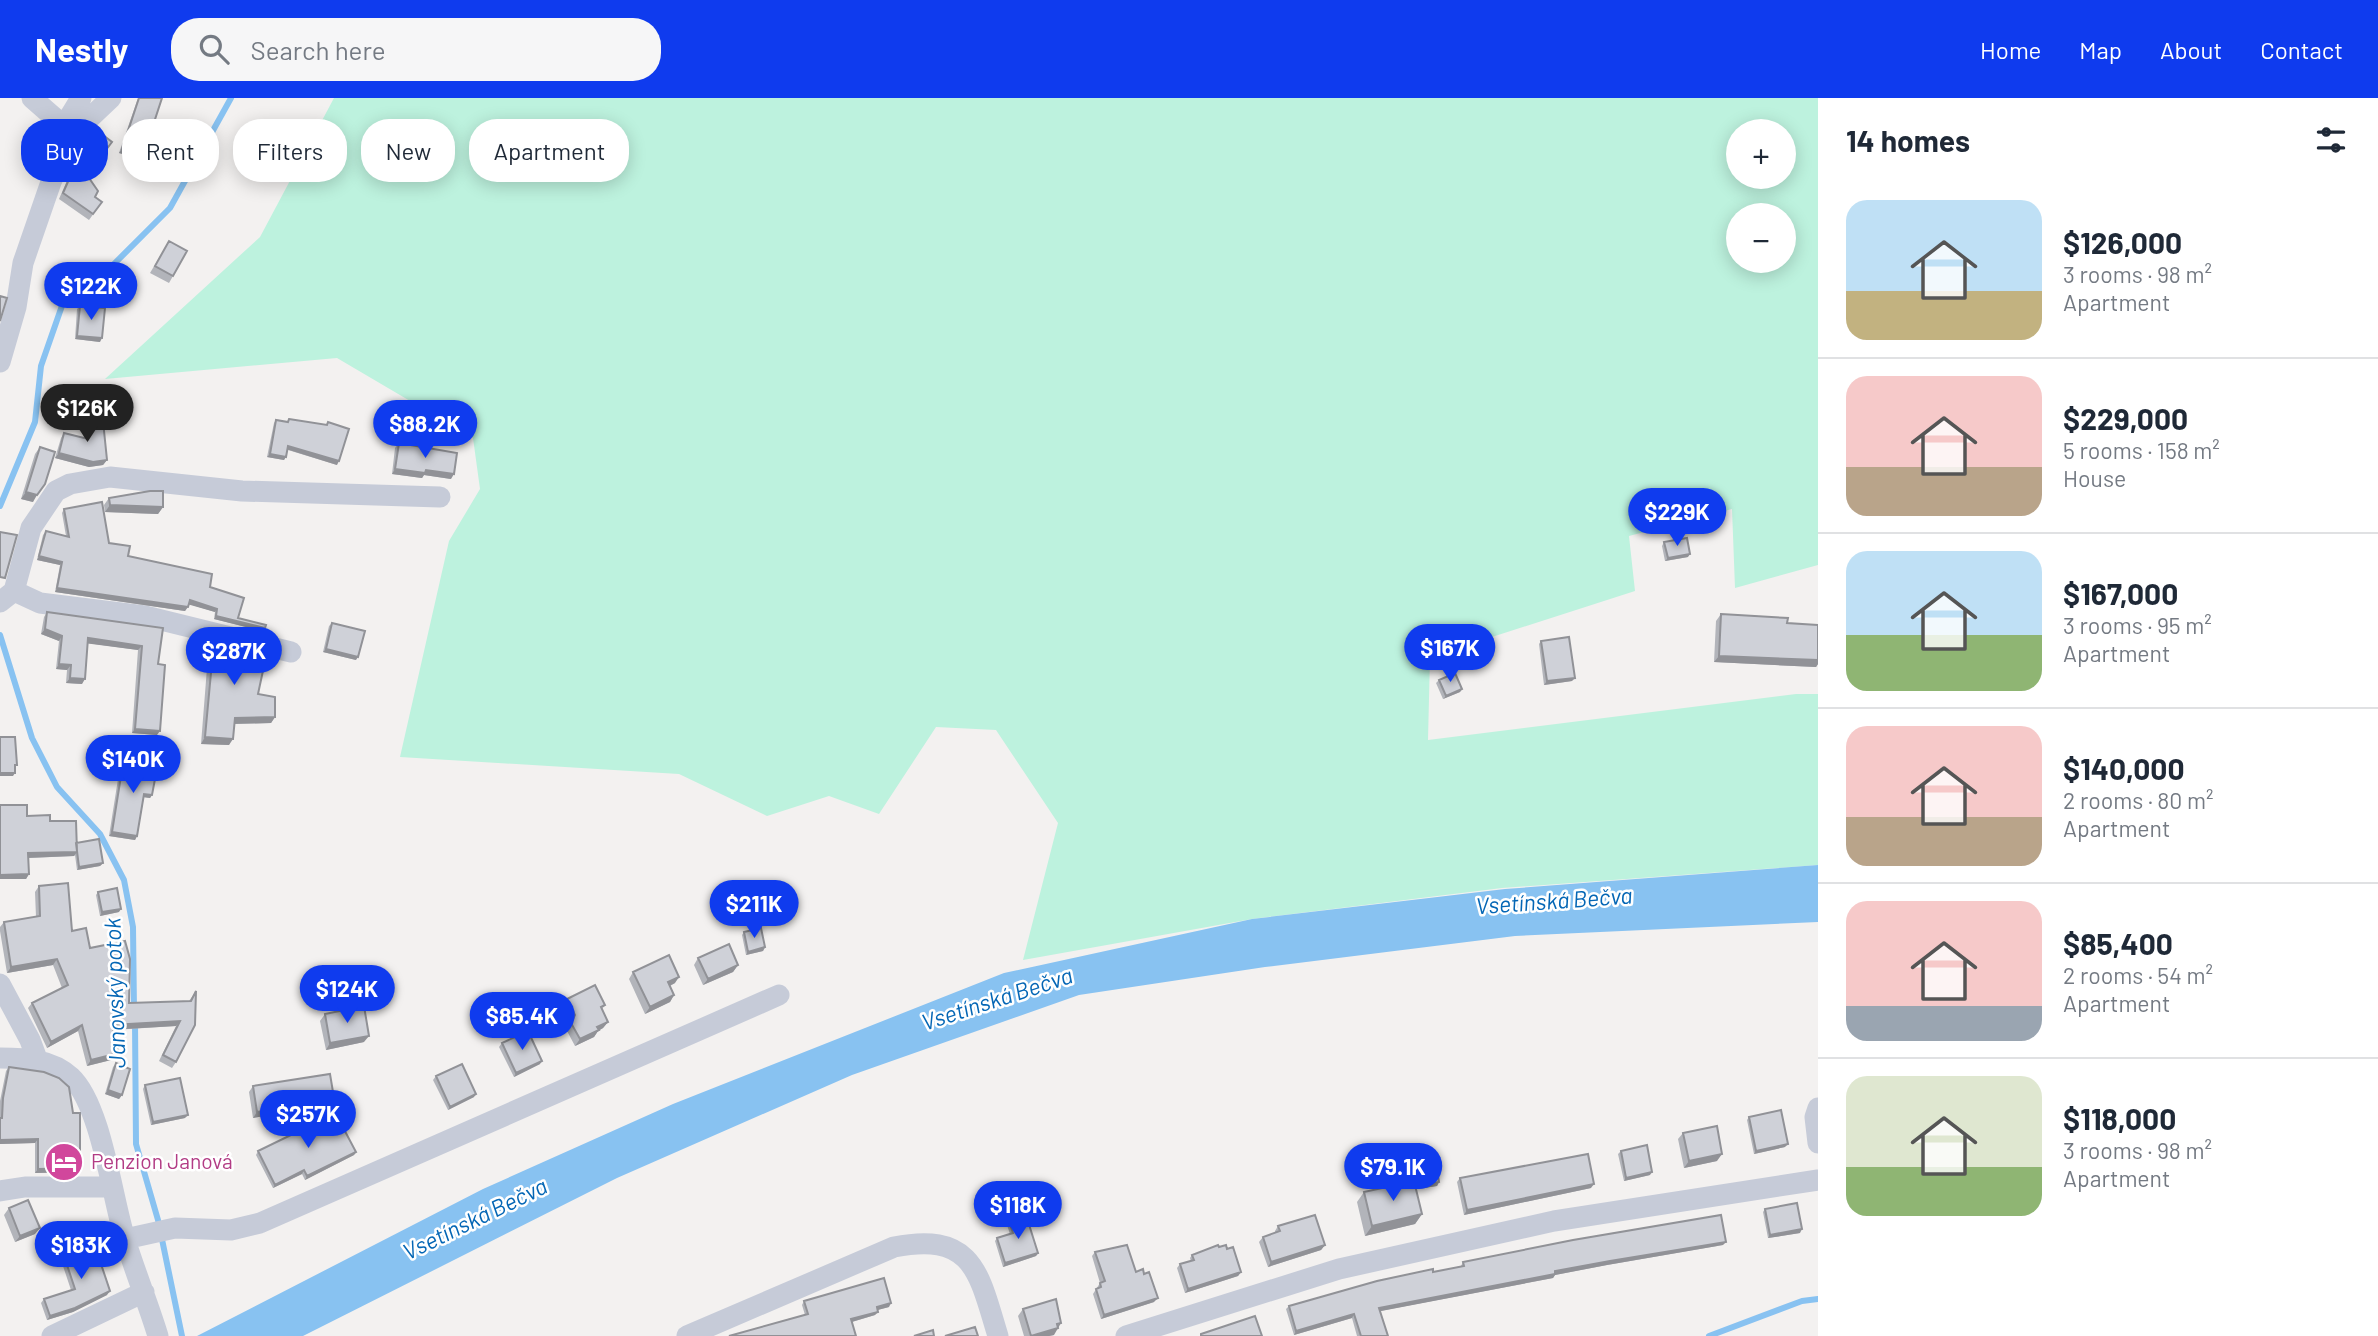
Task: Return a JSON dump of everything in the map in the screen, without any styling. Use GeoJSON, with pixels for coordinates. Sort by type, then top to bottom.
{"type":"FeatureCollection","features":[{"type":"Feature","properties":{"kind":"street"},"geometry":{"type":"LineString","coordinates":[[32,98],[56,119]]}},
{"type":"Feature","properties":{"kind":"street"},"geometry":{"type":"LineString","coordinates":[[72,119],[81,98]]}},
{"type":"Feature","properties":{"kind":"street"},"geometry":{"type":"LineString","coordinates":[[83,119],[111,98]]}},
{"type":"Feature","properties":{"kind":"street"},"geometry":{"type":"LineString","coordinates":[[0,362],[16,307],[23,263],[51,182]]}},
{"type":"Feature","properties":{"kind":"street"},"geometry":{"type":"LineString","coordinates":[[291,652],[145,616],[5,598],[31,528],[56,491],[70,484],[110,477],[242,491],[440,497]]}},
{"type":"Feature","properties":{"kind":"street"},"geometry":{"type":"LineString","coordinates":[[0,984],[30,1040],[37,1059]]}},
{"type":"Feature","properties":{"kind":"street"},"geometry":{"type":"LineString","coordinates":[[125,1239],[175,1228],[231,1230],[260,1223],[779,995]]}},
{"type":"Feature","properties":{"kind":"street"},"geometry":{"type":"LineString","coordinates":[[0,1058],[37,1059],[64,1071],[81,1089],[94,1120],[125,1239],[158,1336]]}},
{"type":"Feature","properties":{"kind":"street"},"geometry":{"type":"LineString","coordinates":[[1818,1108],[1815,1117],[1818,1143]]}},
{"type":"Feature","properties":{"kind":"street"},"geometry":{"type":"LineString","coordinates":[[1126,1336],[1339,1269],[1555,1221],[1818,1180]]}},
{"type":"Feature","properties":{"kind":"street"},"geometry":{"type":"LineString","coordinates":[[0,1191],[25,1187],[111,1186]]}},
{"type":"Feature","properties":{"kind":"street"},"geometry":{"type":"LineString","coordinates":[[687,1336],[894,1247],[911,1244],[939,1245],[965,1256],[981,1281],[998,1336]]}},
{"type":"Feature","properties":{"kind":"street"},"geometry":{"type":"LineString","coordinates":[[52,1336],[146,1299]]}},
{"type":"Feature","properties":{"kind":"green space"},"geometry":{"type":"Polygon","coordinates":[[[334,98],[1818,98],[1818,565],[1735,588],[1732,509],[1629,536],[1635,591],[1430,657],[1428,740],[1796,694],[1818,694],[1818,865],[1502,888],[1252,919],[1023,960],[1058,823],[996,730],[936,727],[879,814],[829,796],[767,816],[679,774],[400,757],[449,541],[480,489],[473,438],[337,358],[105,379],[260,237],[289,182],[347,182],[347,119],[323,119],[334,98]]]}},
{"type":"Feature","properties":{"kind":"water","name":"Vsetínská Bečva"},"geometry":{"type":"Polygon","coordinates":[[[1818,865],[1818,922],[1515,936],[1265,967],[1079,995],[852,1075],[617,1178],[303,1336],[197,1336],[483,1189],[673,1104],[1004,973],[1252,919],[1505,889],[1818,865]]]}},
{"type":"Feature","properties":{"kind":"building"},"geometry":{"type":"Polygon","coordinates":[[[139,98],[162,98],[155,119],[132,119],[139,98]]]}},
{"type":"Feature","properties":{"kind":"building"},"geometry":{"type":"Polygon","coordinates":[[[68,182],[92,182],[98,191],[95,197],[102,202],[93,214],[63,193],[68,182]]]}},
{"type":"Feature","properties":{"kind":"building"},"geometry":{"type":"Polygon","coordinates":[[[169,241],[187,251],[173,276],[155,266],[169,241]]]}},
{"type":"Feature","properties":{"kind":"building"},"geometry":{"type":"Polygon","coordinates":[[[0,296],[7,298],[0,321],[0,296]]]}},
{"type":"Feature","properties":{"kind":"building"},"geometry":{"type":"Polygon","coordinates":[[[80,306],[105,308],[102,338],[77,336],[80,306]]]}},
{"type":"Feature","properties":{"kind":"building"},"geometry":{"type":"Polygon","coordinates":[[[289,419],[327,425],[328,422],[349,429],[339,461],[288,446],[286,457],[270,454],[276,420],[288,422],[289,419]]]}},
{"type":"Feature","properties":{"kind":"building"},"geometry":{"type":"Polygon","coordinates":[[[103,421],[107,460],[93,462],[59,453],[64,433],[88,439],[86,422],[103,421]]]}},
{"type":"Feature","properties":{"kind":"building"},"geometry":{"type":"Polygon","coordinates":[[[399,443],[457,453],[454,474],[395,469],[399,443]]]}},
{"type":"Feature","properties":{"kind":"building"},"geometry":{"type":"Polygon","coordinates":[[[40,447],[55,452],[45,484],[37,495],[26,492],[40,447]]]}},
{"type":"Feature","properties":{"kind":"building"},"geometry":{"type":"Polygon","coordinates":[[[163,491],[163,507],[110,505],[109,498],[163,491]]]}},
{"type":"Feature","properties":{"kind":"building"},"geometry":{"type":"Polygon","coordinates":[[[102,502],[109,543],[130,546],[128,556],[212,574],[210,587],[244,598],[238,618],[266,625],[265,628],[216,616],[217,609],[190,600],[188,607],[57,588],[62,562],[39,556],[46,531],[69,537],[64,509],[102,502]]]}},
{"type":"Feature","properties":{"kind":"building"},"geometry":{"type":"Polygon","coordinates":[[[0,532],[17,535],[5,578],[0,577],[0,532]]]}},
{"type":"Feature","properties":{"kind":"building"},"geometry":{"type":"Polygon","coordinates":[[[1687,538],[1690,554],[1668,558],[1664,542],[1687,538]]]}},
{"type":"Feature","properties":{"kind":"building"},"geometry":{"type":"Polygon","coordinates":[[[47,612],[163,628],[158,664],[165,665],[160,731],[135,729],[142,646],[88,638],[85,679],[70,678],[71,665],[59,664],[62,636],[45,629],[47,612]]]}},
{"type":"Feature","properties":{"kind":"building"},"geometry":{"type":"Polygon","coordinates":[[[1721,614],[1788,618],[1787,623],[1818,625],[1818,660],[1719,656],[1721,614]]]}},
{"type":"Feature","properties":{"kind":"building"},"geometry":{"type":"Polygon","coordinates":[[[332,623],[365,631],[358,657],[326,649],[332,623]]]}},
{"type":"Feature","properties":{"kind":"building"},"geometry":{"type":"Polygon","coordinates":[[[1569,637],[1575,678],[1547,681],[1541,641],[1569,637]]]}},
{"type":"Feature","properties":{"kind":"building"},"geometry":{"type":"Polygon","coordinates":[[[201,638],[267,652],[258,694],[275,697],[275,717],[235,718],[233,739],[205,737],[212,662],[199,660],[201,638]]]}},
{"type":"Feature","properties":{"kind":"building"},"geometry":{"type":"Polygon","coordinates":[[[1455,673],[1462,689],[1446,696],[1439,680],[1455,673]]]}},
{"type":"Feature","properties":{"kind":"building"},"geometry":{"type":"Polygon","coordinates":[[[0,737],[15,737],[15,773],[0,773],[0,737]]]}},
{"type":"Feature","properties":{"kind":"building"},"geometry":{"type":"Polygon","coordinates":[[[128,758],[158,763],[152,795],[144,794],[137,836],[112,832],[121,776],[125,777],[128,758]]]}},
{"type":"Feature","properties":{"kind":"building"},"geometry":{"type":"Polygon","coordinates":[[[0,805],[27,805],[27,816],[50,815],[50,821],[76,821],[77,852],[28,853],[29,874],[0,875],[0,805]]]}},
{"type":"Feature","properties":{"kind":"building"},"geometry":{"type":"Polygon","coordinates":[[[99,839],[103,863],[79,867],[76,843],[99,839]]]}},
{"type":"Feature","properties":{"kind":"building"},"geometry":{"type":"Polygon","coordinates":[[[68,883],[72,931],[86,928],[90,948],[125,941],[130,959],[129,1003],[191,1001],[196,991],[195,1025],[176,1062],[163,1055],[180,1021],[112,1025],[119,1053],[91,1060],[82,1025],[51,1042],[32,1003],[68,985],[57,959],[11,967],[4,922],[40,916],[39,886],[68,883]]]}},
{"type":"Feature","properties":{"kind":"building"},"geometry":{"type":"Polygon","coordinates":[[[117,888],[121,909],[102,912],[98,892],[117,888]]]}},
{"type":"Feature","properties":{"kind":"building"},"geometry":{"type":"Polygon","coordinates":[[[761,928],[765,947],[748,952],[744,932],[761,928]]]}},
{"type":"Feature","properties":{"kind":"building"},"geometry":{"type":"Polygon","coordinates":[[[729,944],[738,965],[708,979],[698,958],[729,944]]]}},
{"type":"Feature","properties":{"kind":"building"},"geometry":{"type":"Polygon","coordinates":[[[669,955],[679,977],[668,982],[674,995],[650,1007],[633,972],[669,955]]]}},
{"type":"Feature","properties":{"kind":"building"},"geometry":{"type":"Polygon","coordinates":[[[595,985],[605,1005],[601,1007],[608,1022],[597,1027],[599,1030],[580,1039],[571,1023],[575,1015],[567,999],[595,985]]]}},
{"type":"Feature","properties":{"kind":"building"},"geometry":{"type":"Polygon","coordinates":[[[364,1006],[369,1036],[330,1043],[325,1014],[364,1006]]]}},
{"type":"Feature","properties":{"kind":"building"},"geometry":{"type":"Polygon","coordinates":[[[528,1031],[542,1061],[516,1073],[502,1043],[528,1031]]]}},
{"type":"Feature","properties":{"kind":"building"},"geometry":{"type":"Polygon","coordinates":[[[116,1063],[130,1069],[122,1095],[108,1090],[116,1063]]]}},
{"type":"Feature","properties":{"kind":"building"},"geometry":{"type":"Polygon","coordinates":[[[462,1064],[476,1094],[450,1107],[436,1076],[462,1064]]]}},
{"type":"Feature","properties":{"kind":"building"},"geometry":{"type":"Polygon","coordinates":[[[9,1067],[44,1072],[59,1078],[69,1087],[73,1113],[80,1113],[80,1168],[38,1169],[38,1139],[0,1140],[0,1118],[9,1067]]]}},
{"type":"Feature","properties":{"kind":"building"},"geometry":{"type":"Polygon","coordinates":[[[330,1074],[333,1092],[285,1099],[286,1107],[257,1112],[253,1086],[330,1074]]]}},
{"type":"Feature","properties":{"kind":"building"},"geometry":{"type":"Polygon","coordinates":[[[180,1078],[188,1115],[153,1122],[145,1085],[180,1078]]]}},
{"type":"Feature","properties":{"kind":"building"},"geometry":{"type":"Polygon","coordinates":[[[1781,1110],[1788,1144],[1756,1151],[1749,1117],[1781,1110]]]}},
{"type":"Feature","properties":{"kind":"building"},"geometry":{"type":"Polygon","coordinates":[[[334,1114],[335,1120],[338,1118],[356,1152],[307,1176],[304,1170],[275,1185],[258,1151],[334,1114]]]}},
{"type":"Feature","properties":{"kind":"building"},"geometry":{"type":"Polygon","coordinates":[[[1717,1126],[1722,1154],[1689,1161],[1683,1133],[1717,1126]]]}},
{"type":"Feature","properties":{"kind":"building"},"geometry":{"type":"Polygon","coordinates":[[[1647,1145],[1652,1172],[1626,1178],[1621,1151],[1647,1145]]]}},
{"type":"Feature","properties":{"kind":"building"},"geometry":{"type":"Polygon","coordinates":[[[1588,1154],[1594,1184],[1467,1210],[1460,1178],[1588,1154]]]}},
{"type":"Feature","properties":{"kind":"building"},"geometry":{"type":"Polygon","coordinates":[[[1436,1162],[1439,1182],[1419,1186],[1416,1164],[1436,1162]]]}},
{"type":"Feature","properties":{"kind":"building"},"geometry":{"type":"Polygon","coordinates":[[[1414,1181],[1422,1214],[1372,1226],[1364,1192],[1414,1181]]]}},
{"type":"Feature","properties":{"kind":"building"},"geometry":{"type":"Polygon","coordinates":[[[28,1200],[40,1228],[20,1236],[9,1208],[28,1200]]]}},
{"type":"Feature","properties":{"kind":"building"},"geometry":{"type":"Polygon","coordinates":[[[1797,1203],[1802,1229],[1770,1235],[1765,1209],[1797,1203]]]}},
{"type":"Feature","properties":{"kind":"building"},"geometry":{"type":"Polygon","coordinates":[[[1026,1215],[1038,1253],[1005,1263],[997,1238],[1013,1233],[1009,1221],[1026,1215]]]}},
{"type":"Feature","properties":{"kind":"building"},"geometry":{"type":"Polygon","coordinates":[[[1315,1215],[1325,1245],[1271,1262],[1263,1237],[1280,1231],[1278,1226],[1315,1215]]]}},
{"type":"Feature","properties":{"kind":"building"},"geometry":{"type":"Polygon","coordinates":[[[1721,1215],[1726,1242],[1555,1271],[1555,1274],[1379,1308],[1388,1336],[1361,1336],[1354,1314],[1296,1331],[1289,1306],[1377,1281],[1433,1269],[1433,1272],[1464,1266],[1463,1262],[1721,1215]]]}},
{"type":"Feature","properties":{"kind":"building"},"geometry":{"type":"Polygon","coordinates":[[[94,1243],[110,1291],[75,1308],[50,1316],[44,1299],[75,1289],[63,1253],[94,1243]]]}},
{"type":"Feature","properties":{"kind":"building"},"geometry":{"type":"Polygon","coordinates":[[[1127,1245],[1136,1272],[1143,1269],[1144,1274],[1149,1272],[1158,1298],[1104,1315],[1096,1289],[1105,1281],[1095,1252],[1127,1245]]]}},
{"type":"Feature","properties":{"kind":"building"},"geometry":{"type":"Polygon","coordinates":[[[1218,1245],[1226,1245],[1227,1249],[1233,1247],[1241,1272],[1188,1289],[1180,1264],[1194,1260],[1192,1255],[1218,1245]]]}},
{"type":"Feature","properties":{"kind":"building"},"geometry":{"type":"Polygon","coordinates":[[[884,1278],[891,1303],[877,1307],[878,1312],[851,1319],[856,1336],[729,1336],[808,1314],[804,1301],[884,1278]]]}},
{"type":"Feature","properties":{"kind":"building"},"geometry":{"type":"Polygon","coordinates":[[[1056,1299],[1061,1323],[1057,1324],[1058,1328],[1031,1336],[1023,1309],[1056,1299]]]}},
{"type":"Feature","properties":{"kind":"building"},"geometry":{"type":"Polygon","coordinates":[[[1255,1316],[1262,1336],[1201,1336],[1201,1334],[1255,1316]]]}},
{"type":"Feature","properties":{"kind":"building"},"geometry":{"type":"Polygon","coordinates":[[[975,1327],[978,1336],[945,1336],[975,1327]]]}},
{"type":"Feature","properties":{"kind":"building"},"geometry":{"type":"Polygon","coordinates":[[[933,1330],[934,1336],[914,1336],[933,1330]]]}},
{"type":"Feature","properties":{"kind":"waterway","name":"Janovský potok"},"geometry":{"type":"LineString","coordinates":[[0,506],[35,422],[41,366],[64,300],[98,280],[170,208],[231,98]]}},
{"type":"Feature","properties":{"kind":"waterway","name":"Janovský potok"},"geometry":{"type":"LineString","coordinates":[[0,635],[32,738],[57,787],[100,834],[124,880],[133,927],[134,1011]]}},
{"type":"Feature","properties":{"kind":"waterway","name":"Janovský potok"},"geometry":{"type":"LineString","coordinates":[[135,1022],[136,1144],[158,1220],[182,1336]]}},
{"type":"Feature","properties":{"kind":"waterway"},"geometry":{"type":"LineString","coordinates":[[1709,1336],[1802,1301],[1818,1299]]}},
{"type":"Feature","properties":{"kind":"place","name":"Penzion Janová"},"geometry":{"type":"Point","coordinates":[64,1162]}}]}
